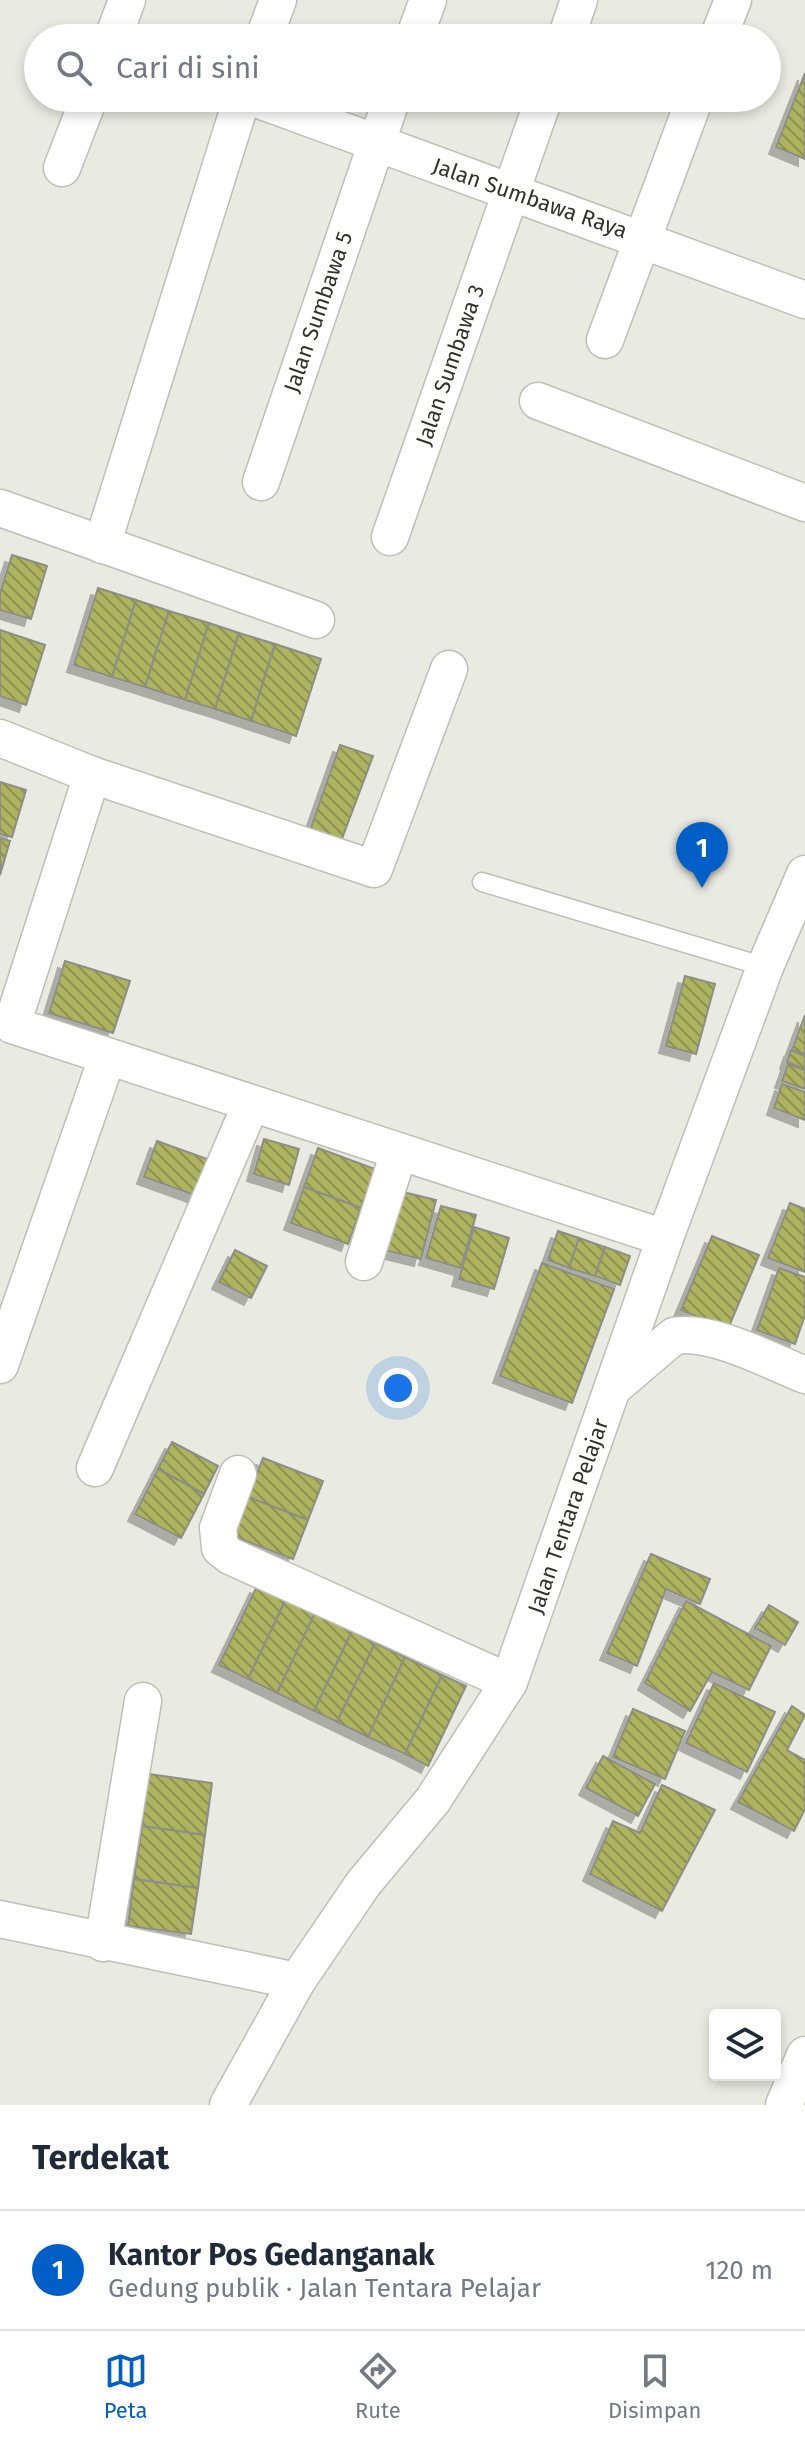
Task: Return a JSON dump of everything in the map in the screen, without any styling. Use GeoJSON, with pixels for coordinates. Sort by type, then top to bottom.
{"type":"FeatureCollection","features":[{"type":"Feature","properties":{"kind":"street"},"geometry":{"type":"LineString","coordinates":[[118,24],[127,0]]}},
{"type":"Feature","properties":{"kind":"street"},"geometry":{"type":"LineString","coordinates":[[269,24],[278,0]]}},
{"type":"Feature","properties":{"kind":"street"},"geometry":{"type":"LineString","coordinates":[[419,24],[428,0]]}},
{"type":"Feature","properties":{"kind":"street"},"geometry":{"type":"LineString","coordinates":[[571,24],[579,0]]}},
{"type":"Feature","properties":{"kind":"street"},"geometry":{"type":"LineString","coordinates":[[724,24],[733,0]]}},
{"type":"Feature","properties":{"kind":"street"},"geometry":{"type":"LineString","coordinates":[[62,168],[84,112]]}},
{"type":"Feature","properties":{"kind":"street"},"geometry":{"type":"LineString","coordinates":[[102,545],[238,112]]}},
{"type":"Feature","properties":{"kind":"street","name":"Jalan Sumbawa Raya"},"geometry":{"type":"LineString","coordinates":[[292,112],[641,237],[805,300]]}},
{"type":"Feature","properties":{"kind":"street","name":"Jalan Sumbawa 5"},"geometry":{"type":"LineString","coordinates":[[261,482],[387,112]]}},
{"type":"Feature","properties":{"kind":"street","name":"Jalan Sumbawa 3"},"geometry":{"type":"LineString","coordinates":[[390,537],[539,112]]}},
{"type":"Feature","properties":{"kind":"street"},"geometry":{"type":"LineString","coordinates":[[605,340],[690,112]]}},
{"type":"Feature","properties":{"kind":"street"},"geometry":{"type":"LineString","coordinates":[[538,401],[805,503]]}},
{"type":"Feature","properties":{"kind":"street"},"geometry":{"type":"LineString","coordinates":[[0,508],[316,620]]}},
{"type":"Feature","properties":{"kind":"street"},"geometry":{"type":"LineString","coordinates":[[0,738],[92,775],[374,869],[449,669]]}},
{"type":"Feature","properties":{"kind":"street"},"geometry":{"type":"LineString","coordinates":[[92,775],[6,1023],[665,1238]]}},
{"type":"Feature","properties":{"kind":"street","name":"Jalan Tentara Pelajar"},"geometry":{"type":"LineString","coordinates":[[228,2105],[297,1981],[363,1884],[433,1800],[509,1682],[665,1238],[765,967],[805,874]]}},
{"type":"Feature","properties":{"kind":"street"},"geometry":{"type":"LineString","coordinates":[[0,1365],[107,1058]]}},
{"type":"Feature","properties":{"kind":"street"},"geometry":{"type":"LineString","coordinates":[[95,1468],[251,1104]]}},
{"type":"Feature","properties":{"kind":"street"},"geometry":{"type":"LineString","coordinates":[[364,1262],[399,1152]]}},
{"type":"Feature","properties":{"kind":"street"},"geometry":{"type":"LineString","coordinates":[[611,1389],[674,1336],[685,1334],[706,1337],[805,1375]]}},
{"type":"Feature","properties":{"kind":"street"},"geometry":{"type":"LineString","coordinates":[[238,1474],[218,1528],[220,1548],[230,1556],[509,1682]]}},
{"type":"Feature","properties":{"kind":"street"},"geometry":{"type":"LineString","coordinates":[[103,1943],[143,1701]]}},
{"type":"Feature","properties":{"kind":"street"},"geometry":{"type":"LineString","coordinates":[[0,1919],[103,1943],[297,1981]]}},
{"type":"Feature","properties":{"kind":"street"},"geometry":{"type":"LineString","coordinates":[[784,2105],[805,2055]]}},
{"type":"Feature","properties":{"kind":"lane"},"geometry":{"type":"LineString","coordinates":[[482,882],[765,967]]}},
{"type":"Feature","properties":{"kind":"building"},"geometry":{"type":"Polygon","coordinates":[[[805,73],[805,159],[776,147],[805,73]]]}},
{"type":"Feature","properties":{"kind":"building"},"geometry":{"type":"Polygon","coordinates":[[[12,555],[47,566],[31,619],[0,610],[0,593],[12,555]]]}},
{"type":"Feature","properties":{"kind":"building"},"geometry":{"type":"Polygon","coordinates":[[[98,588],[136,600],[112,677],[74,665],[98,588]]]}},
{"type":"Feature","properties":{"kind":"building"},"geometry":{"type":"Polygon","coordinates":[[[136,600],[169,611],[145,687],[112,677],[136,600]]]}},
{"type":"Feature","properties":{"kind":"building"},"geometry":{"type":"Polygon","coordinates":[[[169,611],[209,623],[185,700],[145,687],[169,611]]]}},
{"type":"Feature","properties":{"kind":"building"},"geometry":{"type":"Polygon","coordinates":[[[209,623],[239,633],[215,709],[185,700],[209,623]]]}},
{"type":"Feature","properties":{"kind":"building"},"geometry":{"type":"Polygon","coordinates":[[[0,630],[45,645],[26,705],[0,696],[0,630]]]}},
{"type":"Feature","properties":{"kind":"building"},"geometry":{"type":"Polygon","coordinates":[[[239,633],[275,644],[251,721],[215,709],[239,633]]]}},
{"type":"Feature","properties":{"kind":"building"},"geometry":{"type":"Polygon","coordinates":[[[275,644],[321,659],[296,736],[251,721],[275,644]]]}},
{"type":"Feature","properties":{"kind":"building"},"geometry":{"type":"Polygon","coordinates":[[[340,745],[373,756],[340,844],[309,833],[340,745]]]}},
{"type":"Feature","properties":{"kind":"building"},"geometry":{"type":"Polygon","coordinates":[[[0,782],[26,790],[12,837],[0,834],[0,782]]]}},
{"type":"Feature","properties":{"kind":"building"},"geometry":{"type":"Polygon","coordinates":[[[0,838],[10,841],[0,875],[0,838]]]}},
{"type":"Feature","properties":{"kind":"building"},"geometry":{"type":"Polygon","coordinates":[[[65,961],[130,981],[113,1033],[49,1013],[65,961]]]}},
{"type":"Feature","properties":{"kind":"building"},"geometry":{"type":"Polygon","coordinates":[[[685,976],[715,984],[696,1054],[666,1046],[685,976]]]}},
{"type":"Feature","properties":{"kind":"building"},"geometry":{"type":"Polygon","coordinates":[[[805,1015],[805,1054],[792,1050],[805,1015]]]}},
{"type":"Feature","properties":{"kind":"building"},"geometry":{"type":"Polygon","coordinates":[[[791,1050],[805,1056],[805,1069],[787,1062],[791,1050]]]}},
{"type":"Feature","properties":{"kind":"building"},"geometry":{"type":"Polygon","coordinates":[[[788,1064],[805,1070],[805,1089],[782,1081],[788,1064]]]}},
{"type":"Feature","properties":{"kind":"building"},"geometry":{"type":"Polygon","coordinates":[[[782,1084],[805,1092],[805,1120],[774,1108],[782,1084]]]}},
{"type":"Feature","properties":{"kind":"building"},"geometry":{"type":"Polygon","coordinates":[[[264,1139],[299,1149],[289,1185],[254,1174],[264,1139]]]}},
{"type":"Feature","properties":{"kind":"building"},"geometry":{"type":"Polygon","coordinates":[[[157,1141],[210,1160],[197,1196],[144,1177],[157,1141]]]}},
{"type":"Feature","properties":{"kind":"building"},"geometry":{"type":"Polygon","coordinates":[[[318,1148],[375,1169],[361,1208],[304,1187],[318,1148]]]}},
{"type":"Feature","properties":{"kind":"building"},"geometry":{"type":"Polygon","coordinates":[[[304,1187],[361,1208],[348,1244],[291,1223],[304,1187]]]}},
{"type":"Feature","properties":{"kind":"building"},"geometry":{"type":"Polygon","coordinates":[[[399,1191],[436,1200],[421,1259],[384,1250],[399,1191]]]}},
{"type":"Feature","properties":{"kind":"building"},"geometry":{"type":"Polygon","coordinates":[[[790,1203],[805,1209],[805,1272],[768,1258],[790,1203]]]}},
{"type":"Feature","properties":{"kind":"building"},"geometry":{"type":"Polygon","coordinates":[[[441,1206],[476,1215],[461,1268],[426,1258],[441,1206]]]}},
{"type":"Feature","properties":{"kind":"building"},"geometry":{"type":"Polygon","coordinates":[[[474,1227],[509,1238],[494,1289],[459,1279],[474,1227]]]}},
{"type":"Feature","properties":{"kind":"building"},"geometry":{"type":"Polygon","coordinates":[[[558,1231],[579,1238],[569,1268],[548,1260],[558,1231]]]}},
{"type":"Feature","properties":{"kind":"building"},"geometry":{"type":"Polygon","coordinates":[[[712,1236],[759,1255],[728,1329],[681,1310],[712,1236]]]}},
{"type":"Feature","properties":{"kind":"building"},"geometry":{"type":"Polygon","coordinates":[[[579,1238],[605,1247],[595,1276],[569,1268],[579,1238]]]}},
{"type":"Feature","properties":{"kind":"building"},"geometry":{"type":"Polygon","coordinates":[[[605,1247],[630,1256],[620,1285],[595,1276],[605,1247]]]}},
{"type":"Feature","properties":{"kind":"building"},"geometry":{"type":"Polygon","coordinates":[[[235,1250],[267,1266],[251,1298],[219,1282],[235,1250]]]}},
{"type":"Feature","properties":{"kind":"building"},"geometry":{"type":"Polygon","coordinates":[[[542,1263],[614,1289],[572,1403],[500,1376],[542,1263]]]}},
{"type":"Feature","properties":{"kind":"building"},"geometry":{"type":"Polygon","coordinates":[[[779,1268],[805,1277],[805,1315],[795,1344],[757,1330],[779,1268]]]}},
{"type":"Feature","properties":{"kind":"building"},"geometry":{"type":"Polygon","coordinates":[[[172,1442],[218,1466],[204,1494],[158,1469],[172,1442]]]}},
{"type":"Feature","properties":{"kind":"building"},"geometry":{"type":"Polygon","coordinates":[[[263,1458],[323,1481],[308,1520],[248,1497],[263,1458]]]}},
{"type":"Feature","properties":{"kind":"building"},"geometry":{"type":"Polygon","coordinates":[[[158,1469],[204,1494],[181,1538],[135,1514],[158,1469]]]}},
{"type":"Feature","properties":{"kind":"building"},"geometry":{"type":"Polygon","coordinates":[[[248,1497],[308,1520],[293,1559],[233,1536],[248,1497]]]}},
{"type":"Feature","properties":{"kind":"building"},"geometry":{"type":"Polygon","coordinates":[[[651,1554],[710,1579],[700,1604],[666,1589],[637,1666],[607,1653],[651,1554]]]}},
{"type":"Feature","properties":{"kind":"building"},"geometry":{"type":"Polygon","coordinates":[[[257,1586],[286,1599],[248,1679],[219,1665],[257,1586]]]}},
{"type":"Feature","properties":{"kind":"building"},"geometry":{"type":"Polygon","coordinates":[[[286,1599],[315,1613],[277,1693],[248,1679],[286,1599]]]}},
{"type":"Feature","properties":{"kind":"building"},"geometry":{"type":"Polygon","coordinates":[[[686,1601],[771,1646],[749,1690],[712,1672],[690,1711],[645,1683],[686,1601]]]}},
{"type":"Feature","properties":{"kind":"building"},"geometry":{"type":"Polygon","coordinates":[[[769,1605],[798,1622],[785,1645],[755,1628],[769,1605]]]}},
{"type":"Feature","properties":{"kind":"building"},"geometry":{"type":"Polygon","coordinates":[[[315,1613],[352,1631],[314,1711],[277,1693],[315,1613]]]}},
{"type":"Feature","properties":{"kind":"building"},"geometry":{"type":"Polygon","coordinates":[[[352,1631],[375,1643],[337,1722],[314,1711],[352,1631]]]}},
{"type":"Feature","properties":{"kind":"building"},"geometry":{"type":"Polygon","coordinates":[[[375,1643],[405,1657],[368,1737],[337,1722],[375,1643]]]}},
{"type":"Feature","properties":{"kind":"building"},"geometry":{"type":"Polygon","coordinates":[[[405,1657],[442,1675],[405,1754],[368,1737],[405,1657]]]}},
{"type":"Feature","properties":{"kind":"building"},"geometry":{"type":"Polygon","coordinates":[[[442,1675],[466,1686],[428,1766],[405,1754],[442,1675]]]}},
{"type":"Feature","properties":{"kind":"building"},"geometry":{"type":"Polygon","coordinates":[[[714,1683],[775,1712],[747,1772],[686,1743],[714,1683]]]}},
{"type":"Feature","properties":{"kind":"building"},"geometry":{"type":"Polygon","coordinates":[[[792,1706],[805,1715],[787,1750],[805,1760],[805,1809],[794,1831],[738,1802],[792,1706]]]}},
{"type":"Feature","properties":{"kind":"building"},"geometry":{"type":"Polygon","coordinates":[[[633,1709],[685,1731],[665,1779],[613,1757],[633,1709]]]}},
{"type":"Feature","properties":{"kind":"building"},"geometry":{"type":"Polygon","coordinates":[[[603,1756],[655,1784],[638,1816],[586,1788],[603,1756]]]}},
{"type":"Feature","properties":{"kind":"building"},"geometry":{"type":"Polygon","coordinates":[[[149,1774],[212,1783],[205,1835],[142,1826],[149,1774]]]}},
{"type":"Feature","properties":{"kind":"building"},"geometry":{"type":"Polygon","coordinates":[[[662,1785],[715,1810],[662,1911],[590,1874],[613,1821],[640,1833],[662,1785]]]}},
{"type":"Feature","properties":{"kind":"building"},"geometry":{"type":"Polygon","coordinates":[[[142,1826],[205,1835],[198,1888],[134,1879],[142,1826]]]}},
{"type":"Feature","properties":{"kind":"building"},"geometry":{"type":"Polygon","coordinates":[[[134,1879],[198,1888],[191,1934],[128,1926],[134,1879]]]}},
{"type":"Feature","properties":{"kind":"place","name":"Kantor Pos Gedanganak"},"geometry":{"type":"Point","coordinates":[702,888]}}]}
